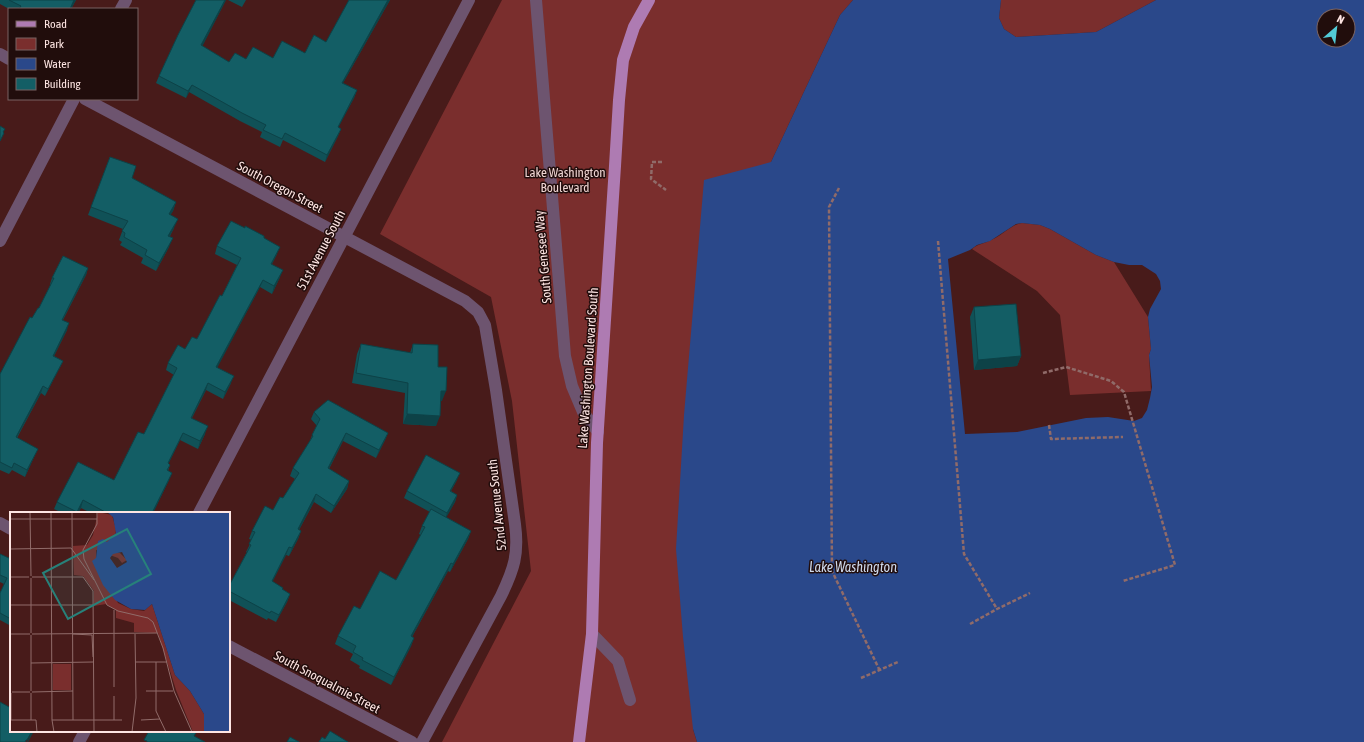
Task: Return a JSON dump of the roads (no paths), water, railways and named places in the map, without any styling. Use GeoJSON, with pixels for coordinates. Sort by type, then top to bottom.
{"type":"FeatureCollection","features":[{"type":"Feature","properties":{"kind":"main road","name":"Lake Washington Boulevard South"},"geometry":{"type":"LineString","coordinates":[[579,742],[592,634],[598,432],[618,100],[623,60],[634,27],[649,0]]}},
{"type":"Feature","properties":{"kind":"street","name":"51st Avenue South"},"geometry":{"type":"LineString","coordinates":[[200,512],[468,0]]}},
{"type":"Feature","properties":{"kind":"street","name":"South Genesee Way"},"geometry":{"type":"LineString","coordinates":[[536,0],[565,356],[572,386],[583,412],[598,432]]}},
{"type":"Feature","properties":{"kind":"street"},"geometry":{"type":"LineString","coordinates":[[0,241],[73,100]]}},
{"type":"Feature","properties":{"kind":"street","name":"South Oregon Street"},"geometry":{"type":"LineString","coordinates":[[87,100],[465,302],[478,312],[485,325],[487,339]]}},
{"type":"Feature","properties":{"kind":"street","name":"52nd Avenue South"},"geometry":{"type":"LineString","coordinates":[[422,742],[501,596],[511,576],[516,558],[516,530],[487,339]]}},
{"type":"Feature","properties":{"kind":"street"},"geometry":{"type":"LineString","coordinates":[[0,523],[10,528]]}},
{"type":"Feature","properties":{"kind":"street"},"geometry":{"type":"LineString","coordinates":[[592,634],[618,661],[630,700]]}},
{"type":"Feature","properties":{"kind":"street","name":"South Snoqualmie Street"},"geometry":{"type":"LineString","coordinates":[[230,647],[412,742]]}},
{"type":"Feature","properties":{"kind":"street"},"geometry":{"type":"LineString","coordinates":[[79,742],[84,732]]}},
{"type":"Feature","properties":{"kind":"water","name":"Lake Washington"},"geometry":{"type":"Polygon","coordinates":[[[853,0],[1001,0],[999,18],[1004,29],[1016,37],[1096,32],[1156,0],[1364,0],[1364,742],[697,742],[693,729],[683,637],[676,549],[684,415],[704,180],[771,162],[840,15],[853,0]],[[1022,223],[1016,224],[990,241],[977,245],[970,250],[948,259],[965,434],[1017,432],[1086,418],[1108,417],[1134,421],[1142,418],[1147,410],[1152,387],[1148,317],[1150,309],[1161,289],[1160,281],[1156,274],[1142,265],[1129,265],[1114,262],[1096,255],[1040,225],[1022,223]]]}},
{"type":"Feature","properties":{"kind":"park label","name":"Lake Washington Boulevard"},"geometry":{"type":"Point","coordinates":[565,180]}}]}
